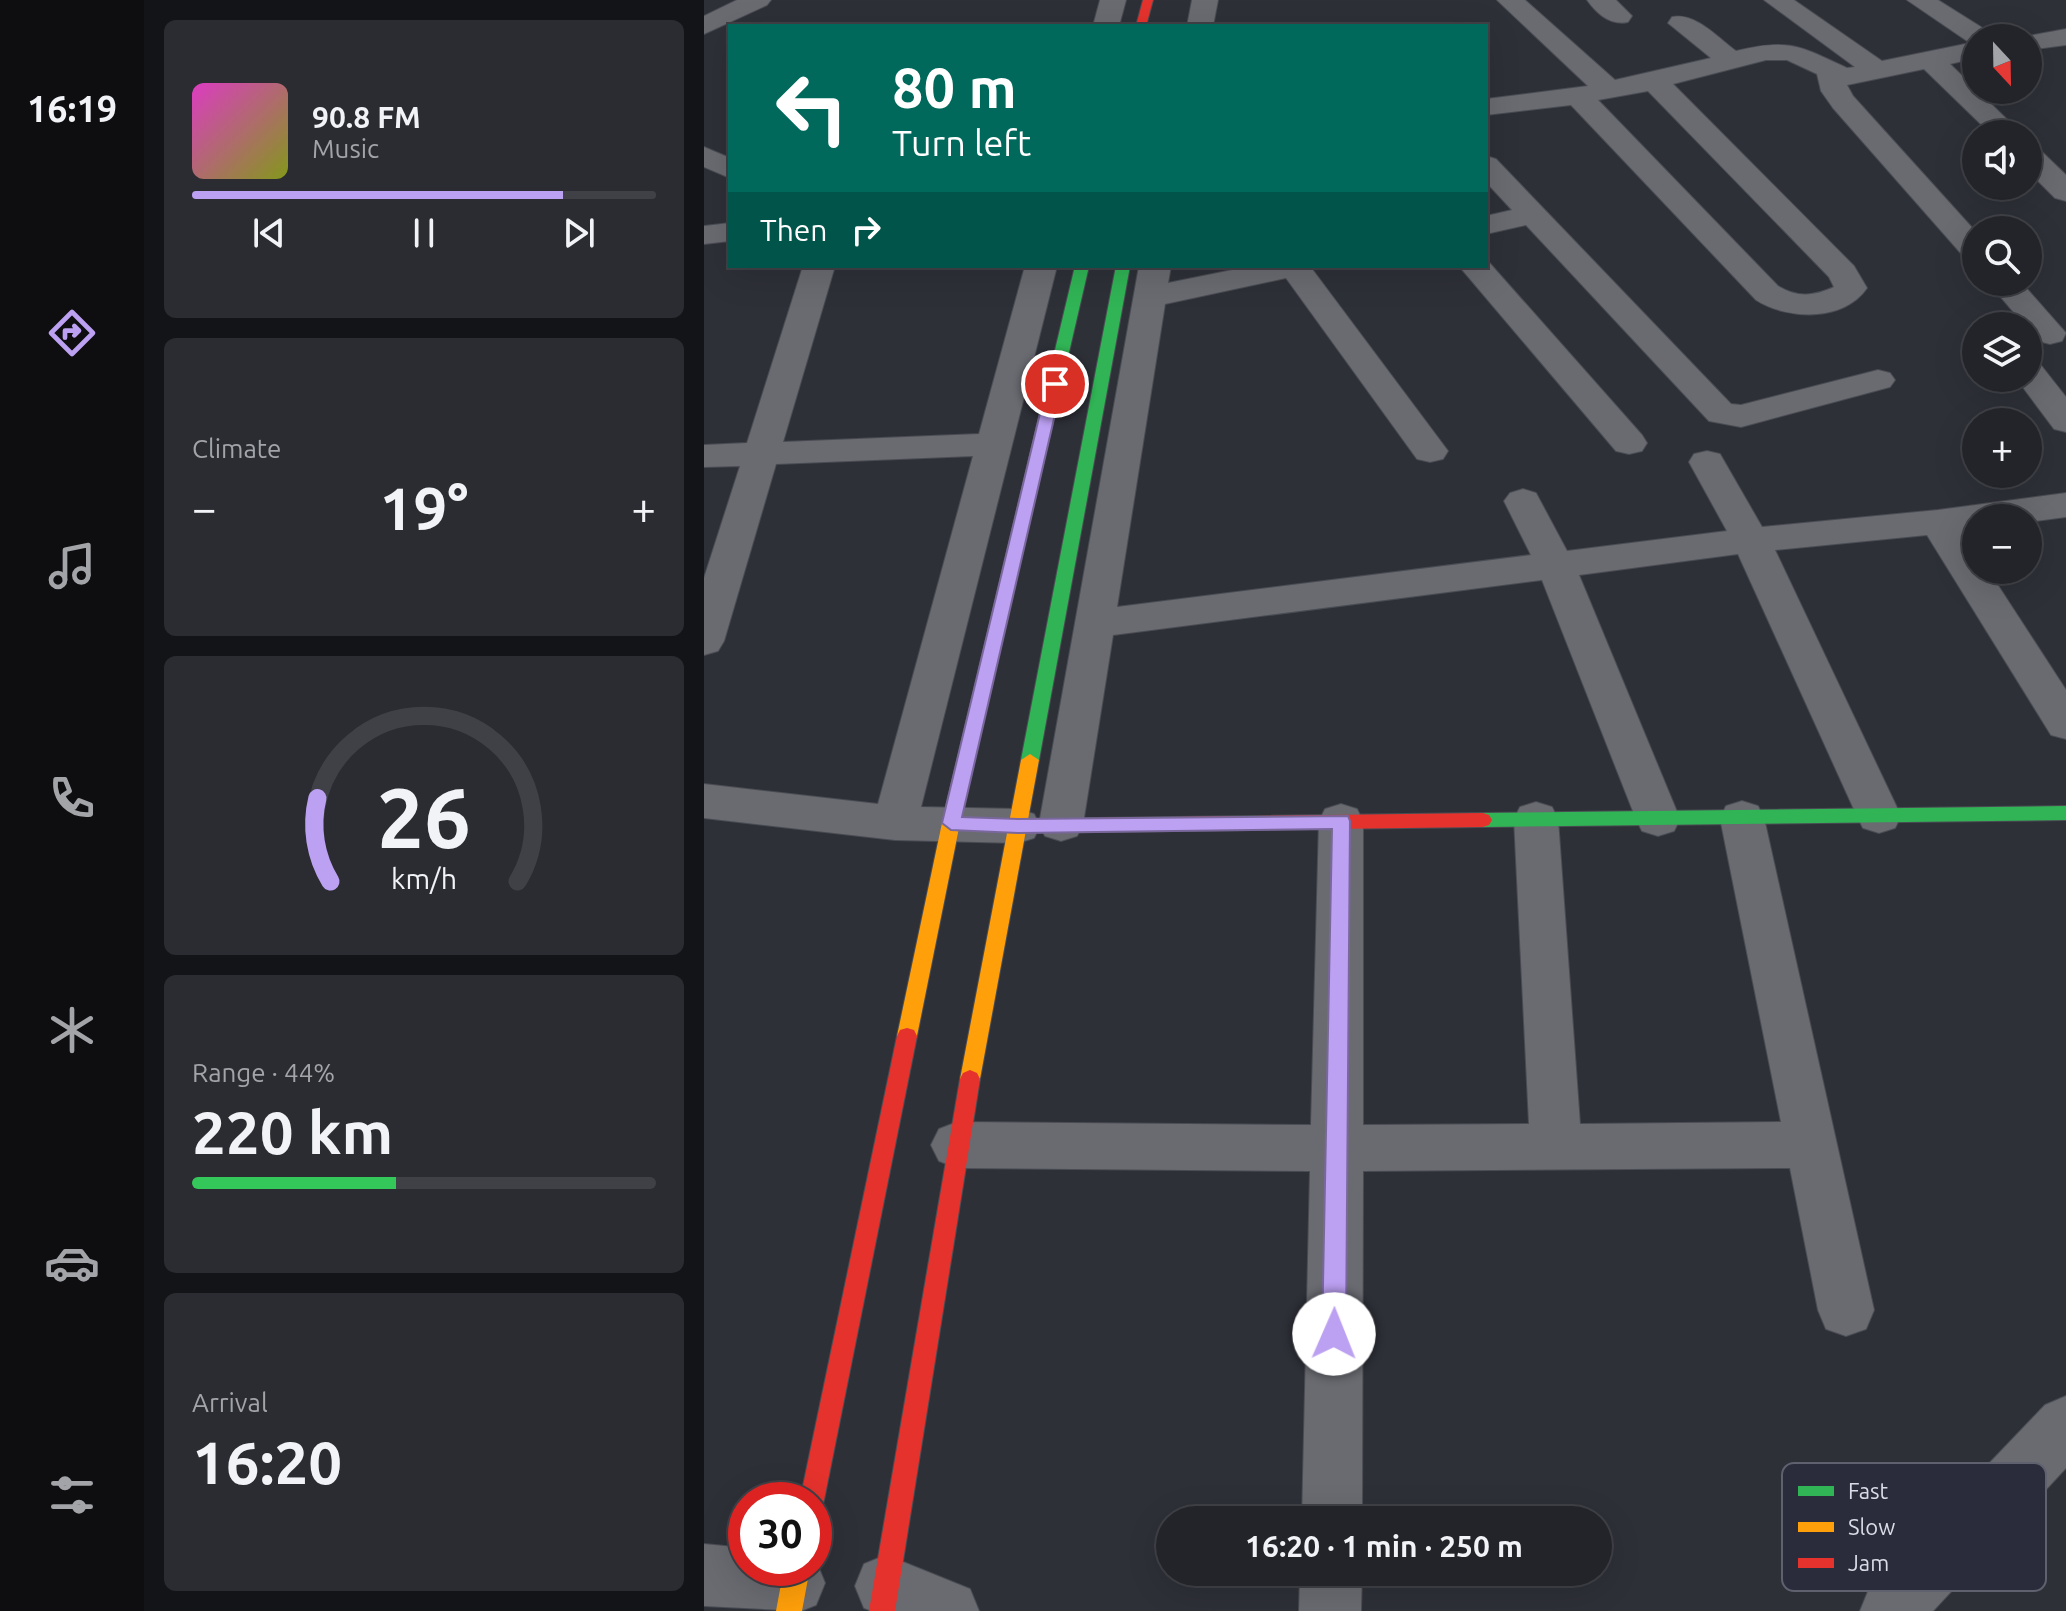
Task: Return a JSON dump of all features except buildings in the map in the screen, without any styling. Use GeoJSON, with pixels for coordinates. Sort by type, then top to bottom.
{"type":"FeatureCollection","features":[{"type":"Feature","properties":{"kind":"main road"},"geometry":{"type":"LineString","coordinates":[[1142,24],[1148,0]]}},
{"type":"Feature","properties":{"kind":"main road"},"geometry":{"type":"LineString","coordinates":[[816,1482],[951,823],[1082,268]]}},
{"type":"Feature","properties":{"kind":"main road"},"geometry":{"type":"LineString","coordinates":[[884,1598],[957,1145],[1123,268]]}},
{"type":"Feature","properties":{"kind":"main road"},"geometry":{"type":"LineString","coordinates":[[1018,826],[2066,813]]}},
{"type":"Feature","properties":{"kind":"street"},"geometry":{"type":"LineString","coordinates":[[1107,24],[1113,0]]}},
{"type":"Feature","properties":{"kind":"street"},"geometry":{"type":"LineString","coordinates":[[1200,24],[1205,0]]}},
{"type":"Feature","properties":{"kind":"street"},"geometry":{"type":"LineString","coordinates":[[1510,0],[1609,90]]}},
{"type":"Feature","properties":{"kind":"street"},"geometry":{"type":"LineString","coordinates":[[1777,0],[1879,71]]}},
{"type":"Feature","properties":{"kind":"street"},"geometry":{"type":"LineString","coordinates":[[1920,0],[1962,27]]}},
{"type":"Feature","properties":{"kind":"street"},"geometry":{"type":"LineString","coordinates":[[704,2],[746,5]]}},
{"type":"Feature","properties":{"kind":"street"},"geometry":{"type":"LineString","coordinates":[[704,26],[746,5]]}},
{"type":"Feature","properties":{"kind":"street"},"geometry":{"type":"LineString","coordinates":[[1681,23],[1732,61]]}},
{"type":"Feature","properties":{"kind":"street"},"geometry":{"type":"LineString","coordinates":[[2042,40],[2066,37]]}},
{"type":"Feature","properties":{"kind":"street"},"geometry":{"type":"LineString","coordinates":[[1488,107],[1578,96],[1785,51],[1844,77],[1962,53]]}},
{"type":"Feature","properties":{"kind":"street"},"geometry":{"type":"LineString","coordinates":[[1930,60],[1993,120]]}},
{"type":"Feature","properties":{"kind":"street"},"geometry":{"type":"LineString","coordinates":[[1830,72],[1835,91],[1843,102],[1962,235]]}},
{"type":"Feature","properties":{"kind":"street"},"geometry":{"type":"LineString","coordinates":[[1578,96],[1767,293],[1786,305],[1795,306],[1846,294],[1851,288],[1843,273],[1654,81]]}},
{"type":"Feature","properties":{"kind":"street"},"geometry":{"type":"LineString","coordinates":[[704,156],[728,168]]}},
{"type":"Feature","properties":{"kind":"street"},"geometry":{"type":"LineString","coordinates":[[2045,163],[2066,192]]}},
{"type":"Feature","properties":{"kind":"street"},"geometry":{"type":"LineString","coordinates":[[1488,167],[1721,414],[1741,416],[1878,380]]}},
{"type":"Feature","properties":{"kind":"street"},"geometry":{"type":"LineString","coordinates":[[1488,225],[1532,215]]}},
{"type":"Feature","properties":{"kind":"street"},"geometry":{"type":"LineString","coordinates":[[704,641],[818,268]]}},
{"type":"Feature","properties":{"kind":"street"},"geometry":{"type":"LineString","coordinates":[[895,823],[1040,268]]}},
{"type":"Feature","properties":{"kind":"street"},"geometry":{"type":"LineString","coordinates":[[1061,824],[1152,282],[1278,268]]}},
{"type":"Feature","properties":{"kind":"street"},"geometry":{"type":"LineString","coordinates":[[1297,268],[1430,451]]}},
{"type":"Feature","properties":{"kind":"street"},"geometry":{"type":"LineString","coordinates":[[1477,268],[1629,443]]}},
{"type":"Feature","properties":{"kind":"street"},"geometry":{"type":"LineString","coordinates":[[2016,296],[2048,335]]}},
{"type":"Feature","properties":{"kind":"street"},"geometry":{"type":"LineString","coordinates":[[2042,389],[2066,421]]}},
{"type":"Feature","properties":{"kind":"street"},"geometry":{"type":"LineString","coordinates":[[704,456],[994,444]]}},
{"type":"Feature","properties":{"kind":"street"},"geometry":{"type":"LineString","coordinates":[[1707,462],[1751,540],[1879,816]]}},
{"type":"Feature","properties":{"kind":"street"},"geometry":{"type":"LineString","coordinates":[[1523,501],[1556,566],[1658,819]]}},
{"type":"Feature","properties":{"kind":"street"},"geometry":{"type":"LineString","coordinates":[[1094,624],[1751,540],[1938,522],[2066,505]]}},
{"type":"Feature","properties":{"kind":"street"},"geometry":{"type":"LineString","coordinates":[[1938,522],[2066,724]]}},
{"type":"Feature","properties":{"kind":"street"},"geometry":{"type":"LineString","coordinates":[[704,801],[895,823],[1018,826]]}},
{"type":"Feature","properties":{"kind":"street"},"geometry":{"type":"LineString","coordinates":[[1742,818],[1846,1310]]}},
{"type":"Feature","properties":{"kind":"street"},"geometry":{"type":"LineString","coordinates":[[1536,819],[1556,1146]]}},
{"type":"Feature","properties":{"kind":"street"},"geometry":{"type":"LineString","coordinates":[[1332,1506],[1341,821]]}},
{"type":"Feature","properties":{"kind":"street"},"geometry":{"type":"LineString","coordinates":[[957,1145],[1337,1148],[1811,1145]]}},
{"type":"Feature","properties":{"kind":"street"},"geometry":{"type":"LineString","coordinates":[[2030,1463],[2066,1425]]}},
{"type":"Feature","properties":{"kind":"street"},"geometry":{"type":"LineString","coordinates":[[704,1575],[794,1587]]}},
{"type":"Feature","properties":{"kind":"street"},"geometry":{"type":"LineString","coordinates":[[1330,1611],[1331,1586]]}},
{"type":"Feature","properties":{"kind":"street"},"geometry":{"type":"LineString","coordinates":[[1891,1611],[1910,1591]]}},
{"type":"Feature","properties":{"kind":"street"},"geometry":{"type":"LineString","coordinates":[[884,1598],[948,1611]]}},
{"type":"Feature","properties":{"kind":"traffic: fast"},"geometry":{"type":"LineString","coordinates":[[1000,615],[1082,268]]}},
{"type":"Feature","properties":{"kind":"traffic: fast"},"geometry":{"type":"LineString","coordinates":[[1030,760],[1123,268]]}},
{"type":"Feature","properties":{"kind":"traffic: fast"},"geometry":{"type":"LineString","coordinates":[[1483,820],[2066,813]]}},
{"type":"Feature","properties":{"kind":"traffic: slow"},"geometry":{"type":"LineString","coordinates":[[907,1036],[951,823],[1000,615]]}},
{"type":"Feature","properties":{"kind":"traffic: slow"},"geometry":{"type":"LineString","coordinates":[[970,1079],[1030,760]]}},
{"type":"Feature","properties":{"kind":"traffic: slow"},"geometry":{"type":"LineString","coordinates":[[789,1611],[794,1586]]}},
{"type":"Feature","properties":{"kind":"traffic: jam"},"geometry":{"type":"LineString","coordinates":[[1142,24],[1148,0]]}},
{"type":"Feature","properties":{"kind":"traffic: jam"},"geometry":{"type":"LineString","coordinates":[[1018,826],[1483,820]]}},
{"type":"Feature","properties":{"kind":"traffic: jam"},"geometry":{"type":"LineString","coordinates":[[816,1482],[907,1036]]}},
{"type":"Feature","properties":{"kind":"traffic: jam"},"geometry":{"type":"LineString","coordinates":[[882,1611],[970,1079]]}},
{"type":"Feature","properties":{"kind":"route"},"geometry":{"type":"LineString","coordinates":[[1055,384],[951,823],[1018,826],[1341,821],[1334,1334]]}}]}
